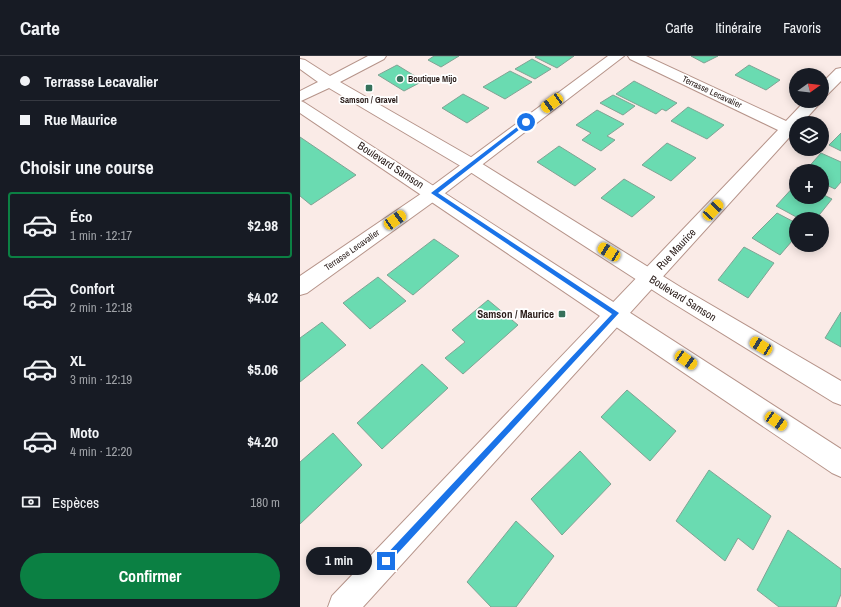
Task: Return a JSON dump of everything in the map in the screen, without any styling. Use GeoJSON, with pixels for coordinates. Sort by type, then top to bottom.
{"type":"FeatureCollection","features":[{"type":"Feature","properties":{"kind":"street"},"geometry":{"type":"LineString","coordinates":[[300,97],[379,56]]}},
{"type":"Feature","properties":{"kind":"street","name":"Terrasse Lecavalier"},"geometry":{"type":"LineString","coordinates":[[300,287],[434,193],[470,164],[617,56]]}},
{"type":"Feature","properties":{"kind":"street","name":"Terrasse Lecavalier"},"geometry":{"type":"LineString","coordinates":[[636,56],[788,128]]}},
{"type":"Feature","properties":{"kind":"street","name":"Boulevard Samson"},"geometry":{"type":"LineString","coordinates":[[300,64],[470,164],[649,278],[841,394]]}},
{"type":"Feature","properties":{"kind":"street"},"geometry":{"type":"LineString","coordinates":[[829,85],[841,72]]}},
{"type":"Feature","properties":{"kind":"street","name":"Boulevard Samson"},"geometry":{"type":"LineString","coordinates":[[300,106],[616,313],[841,464]]}},
{"type":"Feature","properties":{"kind":"street","name":"Rue Maurice"},"geometry":{"type":"LineString","coordinates":[[343,607],[807,108]]}},
{"type":"Feature","properties":{"kind":"building"},"geometry":{"type":"Polygon","coordinates":[[[434,56],[459,56],[441,67],[428,60],[434,56]]]}},
{"type":"Feature","properties":{"kind":"building"},"geometry":{"type":"Polygon","coordinates":[[[574,56],[557,68],[535,57],[574,56]]]}},
{"type":"Feature","properties":{"kind":"building"},"geometry":{"type":"Polygon","coordinates":[[[691,56],[718,56],[704,63],[691,56]]]}},
{"type":"Feature","properties":{"kind":"building"},"geometry":{"type":"Polygon","coordinates":[[[532,59],[551,69],[535,79],[515,69],[532,59]]]}},
{"type":"Feature","properties":{"kind":"building"},"geometry":{"type":"Polygon","coordinates":[[[397,65],[423,81],[404,91],[378,75],[397,65]]]}},
{"type":"Feature","properties":{"kind":"building"},"geometry":{"type":"Polygon","coordinates":[[[749,65],[780,80],[766,90],[735,75],[749,65]]]}},
{"type":"Feature","properties":{"kind":"building"},"geometry":{"type":"Polygon","coordinates":[[[510,71],[532,82],[505,99],[483,87],[510,71]]]}},
{"type":"Feature","properties":{"kind":"building"},"geometry":{"type":"Polygon","coordinates":[[[634,81],[677,103],[666,111],[662,109],[656,114],[616,94],[634,81]]]}},
{"type":"Feature","properties":{"kind":"building"},"geometry":{"type":"Polygon","coordinates":[[[463,94],[489,108],[467,123],[442,108],[463,94]]]}},
{"type":"Feature","properties":{"kind":"building"},"geometry":{"type":"Polygon","coordinates":[[[613,95],[635,106],[623,115],[600,103],[613,95]]]}},
{"type":"Feature","properties":{"kind":"building"},"geometry":{"type":"Polygon","coordinates":[[[688,107],[724,125],[707,139],[671,121],[688,107]]]}},
{"type":"Feature","properties":{"kind":"building"},"geometry":{"type":"Polygon","coordinates":[[[597,110],[624,124],[607,136],[615,140],[601,151],[582,140],[591,133],[576,125],[597,110]]]}},
{"type":"Feature","properties":{"kind":"building"},"geometry":{"type":"Polygon","coordinates":[[[841,133],[841,151],[829,145],[841,133]]]}},
{"type":"Feature","properties":{"kind":"building"},"geometry":{"type":"Polygon","coordinates":[[[300,137],[356,175],[311,205],[300,196],[300,137]]]}},
{"type":"Feature","properties":{"kind":"building"},"geometry":{"type":"Polygon","coordinates":[[[667,143],[696,158],[671,181],[642,165],[667,143]]]}},
{"type":"Feature","properties":{"kind":"building"},"geometry":{"type":"Polygon","coordinates":[[[559,146],[596,169],[575,186],[537,162],[559,146]]]}},
{"type":"Feature","properties":{"kind":"building"},"geometry":{"type":"Polygon","coordinates":[[[818,156],[828,156],[841,162],[841,182],[835,189],[829,186],[829,164],[811,164],[818,156]]]}},
{"type":"Feature","properties":{"kind":"building"},"geometry":{"type":"Polygon","coordinates":[[[624,179],[655,197],[632,217],[601,198],[624,179]]]}},
{"type":"Feature","properties":{"kind":"building"},"geometry":{"type":"Polygon","coordinates":[[[789,192],[789,204],[828,204],[822,212],[789,213],[776,206],[789,192]]]}},
{"type":"Feature","properties":{"kind":"building"},"geometry":{"type":"Polygon","coordinates":[[[777,213],[789,219],[789,244],[780,255],[752,238],[777,213]]]}},
{"type":"Feature","properties":{"kind":"building"},"geometry":{"type":"Polygon","coordinates":[[[434,239],[459,256],[413,295],[387,275],[434,239]]]}},
{"type":"Feature","properties":{"kind":"building"},"geometry":{"type":"Polygon","coordinates":[[[744,247],[774,263],[748,298],[718,280],[744,247]]]}},
{"type":"Feature","properties":{"kind":"building"},"geometry":{"type":"Polygon","coordinates":[[[378,277],[406,301],[370,329],[343,303],[378,277]]]}},
{"type":"Feature","properties":{"kind":"building"},"geometry":{"type":"Polygon","coordinates":[[[488,300],[518,325],[463,374],[445,358],[465,342],[452,330],[488,300]]]}},
{"type":"Feature","properties":{"kind":"building"},"geometry":{"type":"Polygon","coordinates":[[[841,312],[841,347],[825,338],[841,312]]]}},
{"type":"Feature","properties":{"kind":"building"},"geometry":{"type":"Polygon","coordinates":[[[322,322],[346,345],[300,382],[300,338],[322,322]]]}},
{"type":"Feature","properties":{"kind":"building"},"geometry":{"type":"Polygon","coordinates":[[[422,364],[448,388],[382,449],[357,423],[422,364]]]}},
{"type":"Feature","properties":{"kind":"building"},"geometry":{"type":"Polygon","coordinates":[[[627,390],[676,431],[650,461],[601,417],[627,390]]]}},
{"type":"Feature","properties":{"kind":"building"},"geometry":{"type":"Polygon","coordinates":[[[333,433],[362,465],[300,524],[300,462],[333,433]]]}},
{"type":"Feature","properties":{"kind":"building"},"geometry":{"type":"Polygon","coordinates":[[[580,451],[611,484],[562,535],[531,499],[580,451]]]}},
{"type":"Feature","properties":{"kind":"building"},"geometry":{"type":"Polygon","coordinates":[[[709,470],[771,516],[753,550],[738,538],[725,561],[676,521],[709,470]]]}},
{"type":"Feature","properties":{"kind":"building"},"geometry":{"type":"Polygon","coordinates":[[[516,521],[554,556],[516,607],[491,607],[467,582],[516,521]]]}},
{"type":"Feature","properties":{"kind":"building"},"geometry":{"type":"Polygon","coordinates":[[[788,530],[841,569],[841,594],[836,607],[779,607],[757,590],[788,530]]]}},
{"type":"Feature","properties":{"kind":"place","name":"Boutique Mijo"},"geometry":{"type":"Point","coordinates":[400,79]}},
{"type":"Feature","properties":{"kind":"place","name":"Samson / Gravel"},"geometry":{"type":"Point","coordinates":[369,88]}},
{"type":"Feature","properties":{"kind":"place","name":"Samson / Maurice"},"geometry":{"type":"Point","coordinates":[562,314]}},
{"type":"Feature","properties":{"kind":"route"},"geometry":{"type":"LineString","coordinates":[[386,561],[616,313],[434,193],[526,122]]}}]}
